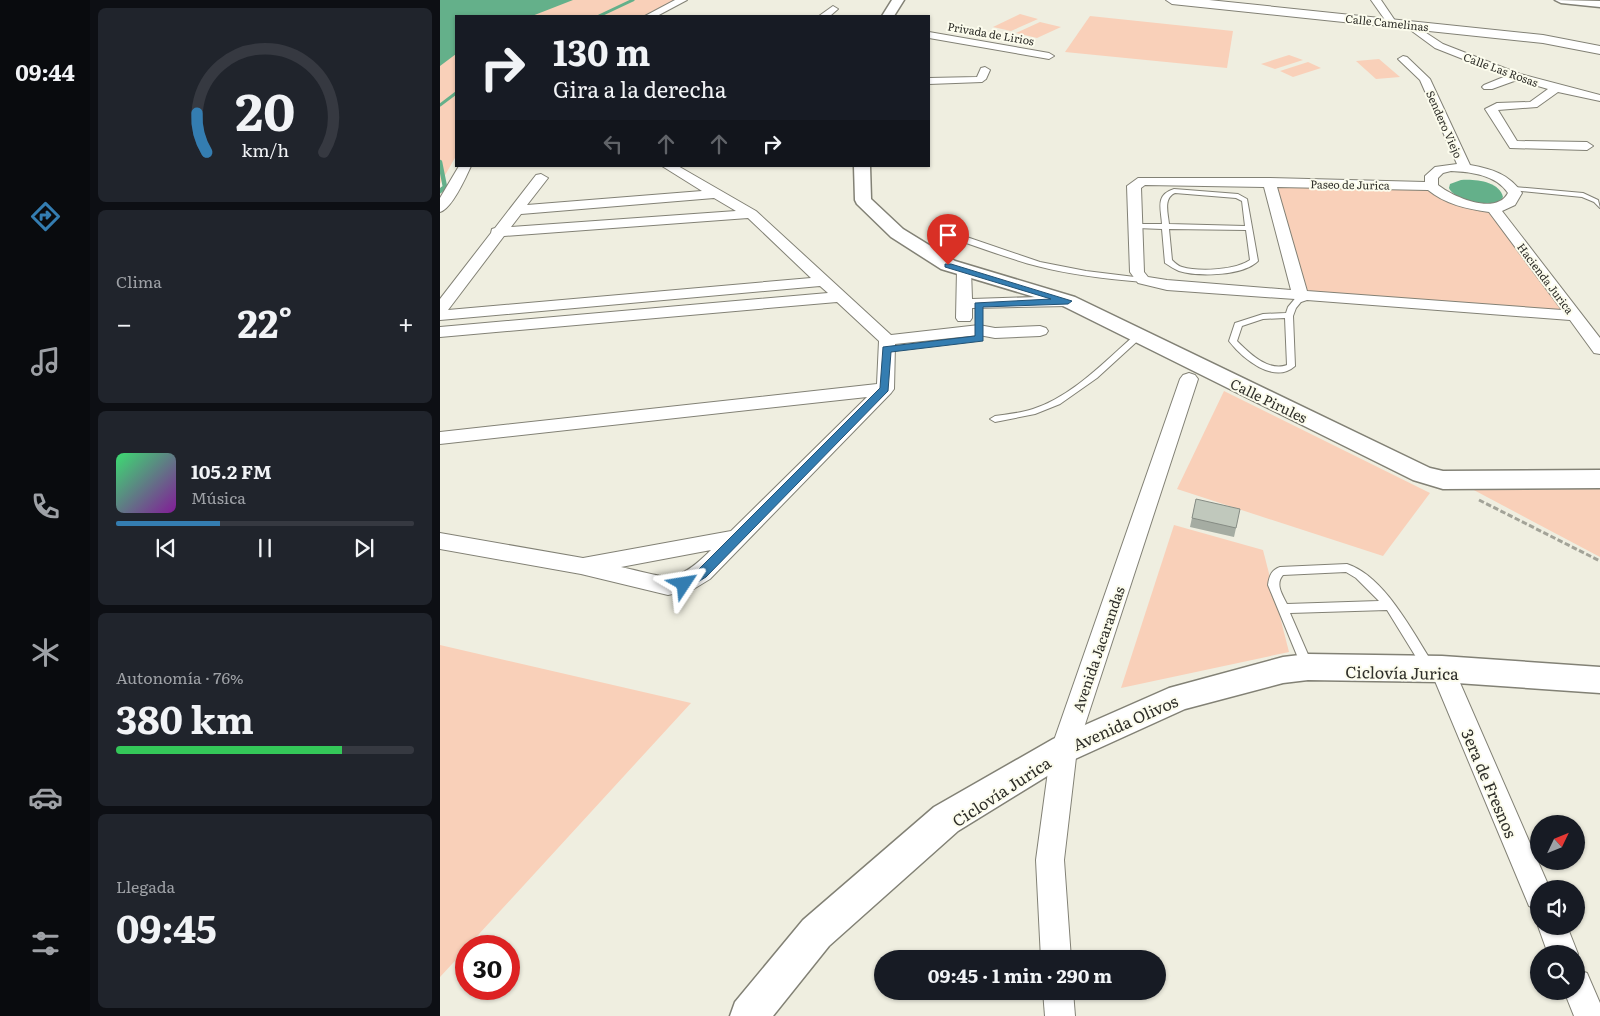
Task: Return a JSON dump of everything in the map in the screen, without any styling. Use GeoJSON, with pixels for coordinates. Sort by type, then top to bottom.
{"type":"FeatureCollection","features":[{"type":"Feature","properties":{"kind":"main road","name":"Calle Camelinas"},"geometry":{"type":"LineString","coordinates":[[1172,0],[1251,4],[1543,39],[1600,50]]}},
{"type":"Feature","properties":{"kind":"street"},"geometry":{"type":"LineString","coordinates":[[652,15],[682,0]]}},
{"type":"Feature","properties":{"kind":"street"},"geometry":{"type":"LineString","coordinates":[[889,15],[898,0]]}},
{"type":"Feature","properties":{"kind":"street"},"geometry":{"type":"LineString","coordinates":[[1376,0],[1391,22]]}},
{"type":"Feature","properties":{"kind":"street"},"geometry":{"type":"LineString","coordinates":[[1561,0],[1600,4]]}},
{"type":"Feature","properties":{"kind":"street"},"geometry":{"type":"LineString","coordinates":[[826,15],[833,10]]}},
{"type":"Feature","properties":{"kind":"street","name":"Calle Las Rosas"},"geometry":{"type":"LineString","coordinates":[[1408,24],[1439,46],[1516,76],[1600,98]]}},
{"type":"Feature","properties":{"kind":"street","name":"Privada de Lirios"},"geometry":{"type":"LineString","coordinates":[[930,34],[1049,56]]}},
{"type":"Feature","properties":{"kind":"street","name":"Sendero Viejo"},"geometry":{"type":"LineString","coordinates":[[1404,59],[1424,79],[1465,168]]}},
{"type":"Feature","properties":{"kind":"street"},"geometry":{"type":"LineString","coordinates":[[930,81],[978,80],[981,79],[985,70]]}},
{"type":"Feature","properties":{"kind":"street"},"geometry":{"type":"LineString","coordinates":[[1488,87],[1516,76]]}},
{"type":"Feature","properties":{"kind":"street"},"geometry":{"type":"LineString","coordinates":[[1556,88],[1533,106],[1497,106],[1491,109],[1514,144],[1587,146]]}},
{"type":"Feature","properties":{"kind":"street"},"geometry":{"type":"LineString","coordinates":[[440,208],[458,183],[465,167]]}},
{"type":"Feature","properties":{"kind":"street"},"geometry":{"type":"LineString","coordinates":[[440,541],[581,566],[668,586],[684,584],[702,573],[885,389],[887,345],[841,297],[751,214],[670,167]]}},
{"type":"Feature","properties":{"kind":"street","name":"Calle Pirules"},"geometry":{"type":"LineString","coordinates":[[862,167],[863,200],[896,233],[956,268],[1068,301],[1422,474],[1450,480],[1600,479]]}},
{"type":"Feature","properties":{"kind":"street"},"geometry":{"type":"LineString","coordinates":[[1453,167],[1465,168],[1499,176],[1514,189],[1514,198],[1510,202],[1492,207],[1467,205],[1444,197],[1431,186],[1429,180],[1436,172],[1453,167]]}},
{"type":"Feature","properties":{"kind":"street"},"geometry":{"type":"LineString","coordinates":[[440,309],[497,232],[541,178]]}},
{"type":"Feature","properties":{"kind":"street","name":"Paseo de Jurica"},"geometry":{"type":"LineString","coordinates":[[1137,226],[1134,186],[1143,181],[1200,187],[1269,182],[1431,186]]}},
{"type":"Feature","properties":{"kind":"street"},"geometry":{"type":"LineString","coordinates":[[1269,182],[1301,297]]}},
{"type":"Feature","properties":{"kind":"street"},"geometry":{"type":"LineString","coordinates":[[516,210],[719,194]]}},
{"type":"Feature","properties":{"kind":"street","name":"Hacienda Jurica"},"geometry":{"type":"LineString","coordinates":[[1492,207],[1600,348]]}},
{"type":"Feature","properties":{"kind":"street"},"geometry":{"type":"LineString","coordinates":[[497,232],[751,214]]}},
{"type":"Feature","properties":{"kind":"street"},"geometry":{"type":"LineString","coordinates":[[1137,226],[1137,272],[1143,280],[1167,285],[1301,297],[1575,316]]}},
{"type":"Feature","properties":{"kind":"street"},"geometry":{"type":"LineString","coordinates":[[956,268],[971,304],[976,335]]}},
{"type":"Feature","properties":{"kind":"street"},"geometry":{"type":"LineString","coordinates":[[440,315],[824,281]]}},
{"type":"Feature","properties":{"kind":"street"},"geometry":{"type":"LineString","coordinates":[[440,332],[841,297]]}},
{"type":"Feature","properties":{"kind":"street"},"geometry":{"type":"LineString","coordinates":[[632,315],[636,298]]}},
{"type":"Feature","properties":{"kind":"street"},"geometry":{"type":"LineString","coordinates":[[971,304],[1068,301]]}},
{"type":"Feature","properties":{"kind":"street"},"geometry":{"type":"LineString","coordinates":[[887,345],[976,335],[1040,331]]}},
{"type":"Feature","properties":{"kind":"street","name":"Avenida Jacarandas"},"geometry":{"type":"LineString","coordinates":[[1055,950],[1050,860],[1064,749],[1189,378]]}},
{"type":"Feature","properties":{"kind":"street"},"geometry":{"type":"LineString","coordinates":[[440,455],[444,438],[885,389]]}},
{"type":"Feature","properties":{"kind":"street"},"geometry":{"type":"LineString","coordinates":[[581,566],[736,538]]}},
{"type":"Feature","properties":{"kind":"street","name":"Avenida Olivos"},"geometry":{"type":"LineString","coordinates":[[749,1016],[816,933],[946,819],[1064,749],[1180,697],[1283,670],[1308,667],[1436,669],[1600,680]]}},
{"type":"Feature","properties":{"kind":"street","name":"3era de Fresnos"},"geometry":{"type":"LineString","coordinates":[[1436,669],[1532,880]]}},
{"type":"Feature","properties":{"kind":"street"},"geometry":{"type":"LineString","coordinates":[[1059,1000],[1060,1016]]}},
{"type":"Feature","properties":{"kind":"street"},"geometry":{"type":"LineString","coordinates":[[1583,1000],[1590,1016]]}},
{"type":"Feature","properties":{"kind":"lane"},"geometry":{"type":"LineString","coordinates":[[1200,187],[1238,196],[1245,200],[1254,261],[1243,268],[1210,271],[1180,269],[1168,261],[1164,199],[1167,194],[1174,191],[1200,187]]}},
{"type":"Feature","properties":{"kind":"lane"},"geometry":{"type":"LineString","coordinates":[[1514,189],[1583,195],[1596,201],[1600,206]]}},
{"type":"Feature","properties":{"kind":"lane"},"geometry":{"type":"LineString","coordinates":[[1137,226],[1249,228]]}},
{"type":"Feature","properties":{"kind":"lane"},"geometry":{"type":"LineString","coordinates":[[952,235],[1014,257],[1052,267],[1101,276],[1143,280]]}},
{"type":"Feature","properties":{"kind":"lane"},"geometry":{"type":"LineString","coordinates":[[1289,316],[1267,314],[1252,318],[1238,325],[1233,341],[1243,352],[1271,369],[1284,370],[1291,366],[1289,316],[1292,307],[1301,297]]}},
{"type":"Feature","properties":{"kind":"lane"},"geometry":{"type":"LineString","coordinates":[[994,419],[1026,414],[1045,408],[1068,394],[1139,336]]}},
{"type":"Feature","properties":{"kind":"lane"},"geometry":{"type":"LineString","coordinates":[[1308,667],[1273,585],[1275,576],[1280,571],[1347,568],[1370,583],[1390,605],[1436,669]]}},
{"type":"Feature","properties":{"kind":"lane"},"geometry":{"type":"LineString","coordinates":[[1282,609],[1390,605]]}},
{"type":"Feature","properties":{"kind":"path"},"geometry":{"type":"LineString","coordinates":[[1450,480],[1457,489],[1600,560]]}},
{"type":"Feature","properties":{"kind":"shaded area"},"geometry":{"type":"Polygon","coordinates":[[[440,0],[675,0],[645,15],[455,15],[455,158],[440,184],[440,0]]]}},
{"type":"Feature","properties":{"kind":"shaded area"},"geometry":{"type":"Polygon","coordinates":[[[440,0],[573,0],[535,15],[455,15],[455,55],[440,66],[440,0]]]}},
{"type":"Feature","properties":{"kind":"shaded area"},"geometry":{"type":"Polygon","coordinates":[[[1020,14],[1038,19],[1011,31],[993,27],[1020,14]]]}},
{"type":"Feature","properties":{"kind":"shaded area"},"geometry":{"type":"Polygon","coordinates":[[[1090,16],[1233,31],[1227,68],[1065,52],[1090,16]]]}},
{"type":"Feature","properties":{"kind":"shaded area"},"geometry":{"type":"Polygon","coordinates":[[[1040,22],[1061,27],[1037,38],[1016,33],[1040,22]]]}},
{"type":"Feature","properties":{"kind":"shaded area"},"geometry":{"type":"Polygon","coordinates":[[[1289,55],[1303,60],[1275,69],[1261,64],[1289,55]]]}},
{"type":"Feature","properties":{"kind":"shaded area"},"geometry":{"type":"Polygon","coordinates":[[[1379,59],[1400,77],[1376,79],[1356,61],[1379,59]]]}},
{"type":"Feature","properties":{"kind":"shaded area"},"geometry":{"type":"Polygon","coordinates":[[[1308,62],[1321,68],[1293,77],[1280,71],[1308,62]]]}},
{"type":"Feature","properties":{"kind":"shaded area"},"geometry":{"type":"Polygon","coordinates":[[[1461,180],[1473,180],[1492,184],[1497,187],[1503,197],[1499,201],[1484,204],[1467,201],[1453,193],[1449,188],[1450,184],[1461,180]]]}},
{"type":"Feature","properties":{"kind":"shaded area"},"geometry":{"type":"Polygon","coordinates":[[[1275,185],[1426,189],[1458,206],[1489,212],[1567,312],[1306,293],[1275,185]]]}},
{"type":"Feature","properties":{"kind":"shaded area"},"geometry":{"type":"Polygon","coordinates":[[[1224,391],[1430,493],[1383,556],[1177,489],[1224,391]]]}},
{"type":"Feature","properties":{"kind":"shaded area"},"geometry":{"type":"Polygon","coordinates":[[[1470,488],[1600,488],[1600,557],[1470,488]]]}},
{"type":"Feature","properties":{"kind":"shaded area"},"geometry":{"type":"Polygon","coordinates":[[[1174,525],[1263,550],[1289,652],[1121,688],[1174,525]]]}},
{"type":"Feature","properties":{"kind":"shaded area"},"geometry":{"type":"Polygon","coordinates":[[[440,645],[691,703],[478,935],[455,935],[455,961],[440,977],[440,645]]]}},
{"type":"Feature","properties":{"kind":"building"},"geometry":{"type":"Polygon","coordinates":[[[1196,499],[1240,509],[1236,528],[1192,518],[1196,499]]]}},
{"type":"Feature","properties":{"kind":"waterway"},"geometry":{"type":"LineString","coordinates":[[601,15],[633,0]]}},
{"type":"Feature","properties":{"kind":"waterway"},"geometry":{"type":"LineString","coordinates":[[440,105],[455,94]]}},
{"type":"Feature","properties":{"kind":"waterway"},"geometry":{"type":"LineString","coordinates":[[440,162],[445,187],[440,191]]}},
{"type":"Feature","properties":{"kind":"route"},"geometry":{"type":"LineString","coordinates":[[684,584],[702,573],[885,389],[887,349],[979,338],[978,305],[1068,301],[948,265]]}}]}
